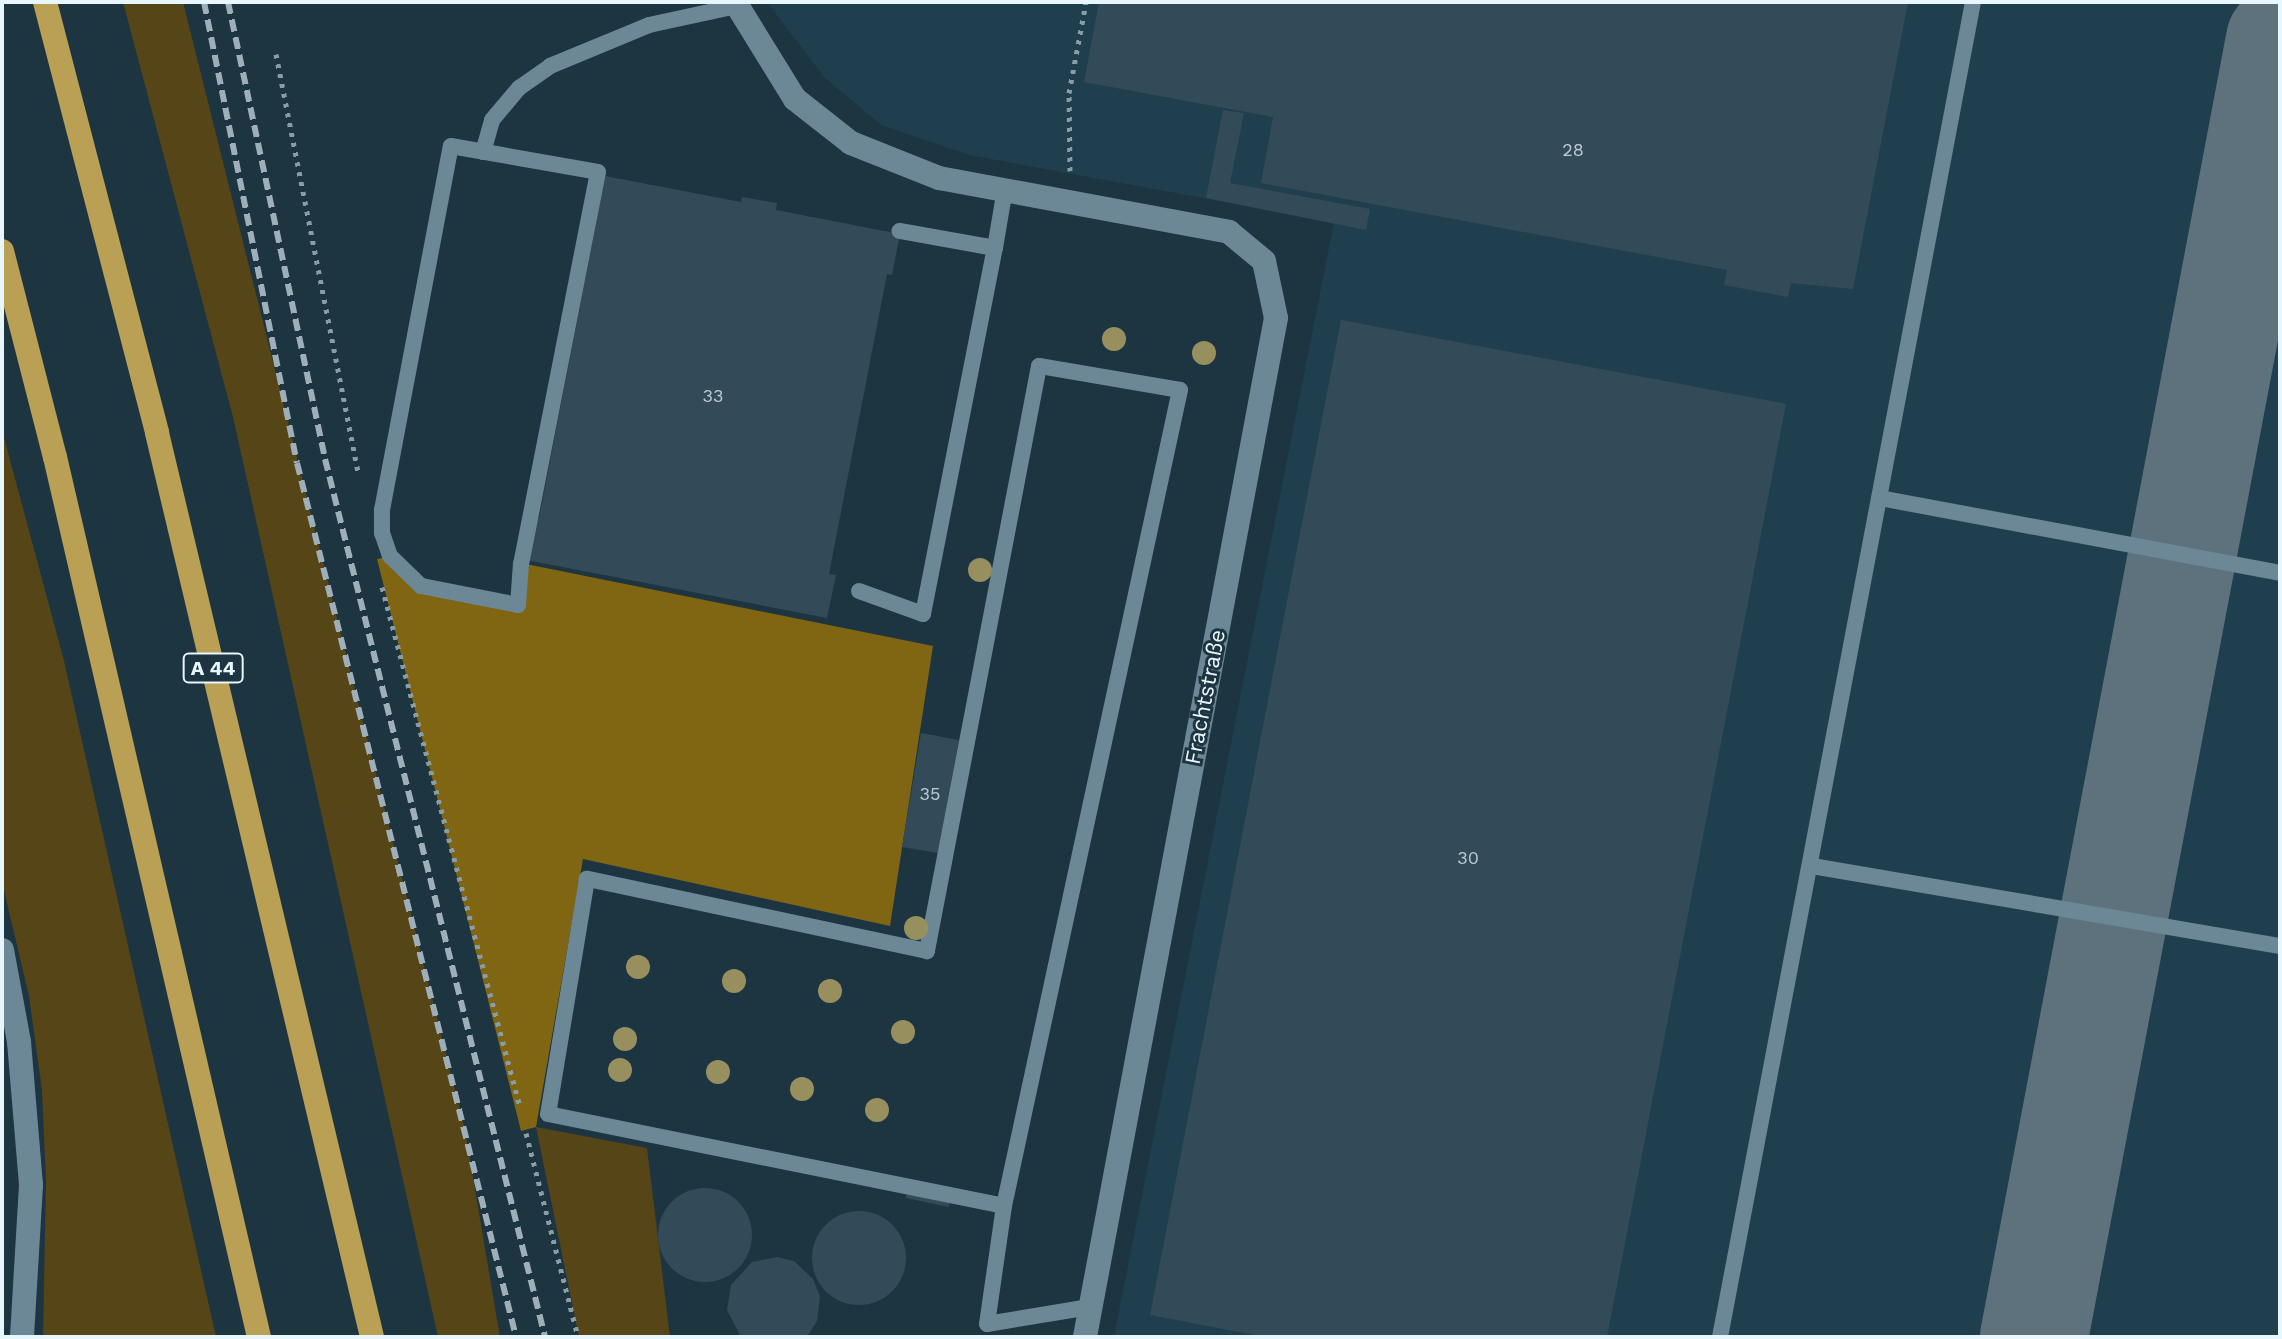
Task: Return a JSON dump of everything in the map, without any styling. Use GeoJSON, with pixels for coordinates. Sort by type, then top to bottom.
{"type":"FeatureCollection","features":[{"type":"Feature","properties":{"kind":"highway","name":"A 44"},"geometry":{"type":"LineString","coordinates":[[45,2],[157,433],[372,1337]]}},
{"type":"Feature","properties":{"kind":"highway"},"geometry":{"type":"LineString","coordinates":[[2,251],[55,457],[259,1337]]}},
{"type":"Feature","properties":{"kind":"street","name":"Frachtstraße"},"geometry":{"type":"LineString","coordinates":[[736,4],[795,99],[851,143],[939,178],[1229,232],[1264,261],[1276,318],[1085,1337]]}},
{"type":"Feature","properties":{"kind":"street"},"geometry":{"type":"LineString","coordinates":[[2,950],[19,1042],[31,1185],[22,1337]]}},
{"type":"Feature","properties":{"kind":"lane"},"geometry":{"type":"LineString","coordinates":[[1720,1337],[1812,866],[1973,2]]}},
{"type":"Feature","properties":{"kind":"lane"},"geometry":{"type":"LineString","coordinates":[[483,152],[492,120],[519,88],[550,66],[649,25],[736,4]]}},
{"type":"Feature","properties":{"kind":"lane"},"geometry":{"type":"LineString","coordinates":[[451,146],[483,152],[598,172],[521,563],[518,605],[421,586],[390,556],[382,533],[382,510],[451,146]]}},
{"type":"Feature","properties":{"kind":"lane"},"geometry":{"type":"LineString","coordinates":[[859,591],[923,614],[1005,189]]}},
{"type":"Feature","properties":{"kind":"lane"},"geometry":{"type":"LineString","coordinates":[[900,231],[995,248]]}},
{"type":"Feature","properties":{"kind":"lane"},"geometry":{"type":"LineString","coordinates":[[1004,1206],[548,1114],[587,879],[927,951],[1039,366],[1180,390],[1004,1206],[987,1324],[1090,1307]]}},
{"type":"Feature","properties":{"kind":"lane"},"geometry":{"type":"LineString","coordinates":[[1880,498],[2280,573]]}},
{"type":"Feature","properties":{"kind":"lane"},"geometry":{"type":"LineString","coordinates":[[1812,866],[2280,946]]}},
{"type":"Feature","properties":{"kind":"path"},"geometry":{"type":"LineString","coordinates":[[1070,200],[1069,93],[1086,2]]}},
{"type":"Feature","properties":{"kind":"path"},"geometry":{"type":"LineString","coordinates":[[276,54],[359,477]]}},
{"type":"Feature","properties":{"kind":"path"},"geometry":{"type":"LineString","coordinates":[[381,585],[522,1115]]}},
{"type":"Feature","properties":{"kind":"path"},"geometry":{"type":"LineString","coordinates":[[526,1131],[578,1337]]}},
{"type":"Feature","properties":{"kind":"shaded area"},"geometry":{"type":"Polygon","coordinates":[[[123,2],[183,2],[465,1130],[500,1337],[438,1337],[233,417],[123,2]]]}},
{"type":"Feature","properties":{"kind":"shaded area"},"geometry":{"type":"Polygon","coordinates":[[[767,2],[2280,2],[2280,1337],[1114,1337],[1334,222],[969,155],[881,125],[824,77],[767,2]]]}},
{"type":"Feature","properties":{"kind":"shaded area"},"geometry":{"type":"Polygon","coordinates":[[[2,430],[64,661],[216,1337],[43,1337],[46,1181],[42,1090],[29,996],[2,882],[2,430]]]}},
{"type":"Feature","properties":{"kind":"shaded area"},"geometry":{"type":"Polygon","coordinates":[[[390,556],[404,575],[517,605],[521,563],[933,646],[890,926],[583,859],[536,1127],[521,1131],[377,559],[390,556]]]}},
{"type":"Feature","properties":{"kind":"shaded area"},"geometry":{"type":"Polygon","coordinates":[[[536,1127],[647,1148],[670,1337],[579,1337],[536,1127]]]}},
{"type":"Feature","properties":{"kind":"building"},"geometry":{"type":"Polygon","coordinates":[[[1099,2],[1908,2],[1853,289],[1791,283],[1788,297],[1724,285],[1727,270],[1261,183],[1273,117],[1084,82],[1099,2]]]}},
{"type":"Feature","properties":{"kind":"building"},"geometry":{"type":"Polygon","coordinates":[[[1223,110],[1244,113],[1230,183],[1370,209],[1366,230],[1206,198],[1223,110]]]}},
{"type":"Feature","properties":{"kind":"building"},"geometry":{"type":"Polygon","coordinates":[[[600,175],[741,202],[742,197],[777,203],[776,210],[900,234],[892,275],[887,274],[829,574],[836,575],[827,618],[526,560],[534,517],[539,518],[597,218],[592,217],[600,175]]]}},
{"type":"Feature","properties":{"kind":"building"},"geometry":{"type":"Polygon","coordinates":[[[1341,320],[1786,404],[1607,1337],[1265,1337],[1150,1315],[1341,320]]]}},
{"type":"Feature","properties":{"kind":"building"},"geometry":{"type":"Polygon","coordinates":[[[921,733],[959,740],[938,853],[902,847],[921,733]]]}},
{"type":"Feature","properties":{"kind":"building"},"geometry":{"type":"Polygon","coordinates":[[[705,1188],[723,1192],[738,1202],[748,1217],[752,1235],[748,1253],[738,1268],[723,1278],[705,1282],[687,1278],[672,1268],[662,1253],[658,1235],[662,1217],[672,1202],[687,1192],[705,1188]]]}},
{"type":"Feature","properties":{"kind":"building"},"geometry":{"type":"Polygon","coordinates":[[[908,1189],[951,1197],[949,1207],[906,1198],[908,1189]]]}},
{"type":"Feature","properties":{"kind":"building"},"geometry":{"type":"Polygon","coordinates":[[[859,1211],[877,1215],[892,1225],[902,1240],[906,1258],[902,1276],[892,1291],[877,1301],[859,1305],[841,1301],[826,1291],[816,1276],[812,1258],[816,1240],[826,1225],[841,1215],[859,1211]]]}},
{"type":"Feature","properties":{"kind":"building"},"geometry":{"type":"Polygon","coordinates":[[[777,1257],[794,1261],[813,1279],[820,1296],[817,1321],[807,1337],[741,1337],[727,1310],[731,1285],[752,1262],[777,1257]]]}},
{"type":"Feature","properties":{"kind":"taxiway"},"geometry":{"type":"LineString","coordinates":[[2034,1337],[2280,40]]}},
{"type":"Feature","properties":{"kind":"railway"},"geometry":{"type":"LineString","coordinates":[[204,2],[297,463],[516,1337]]}},
{"type":"Feature","properties":{"kind":"railway"},"geometry":{"type":"LineString","coordinates":[[228,2],[325,459],[545,1337]]}}]}
